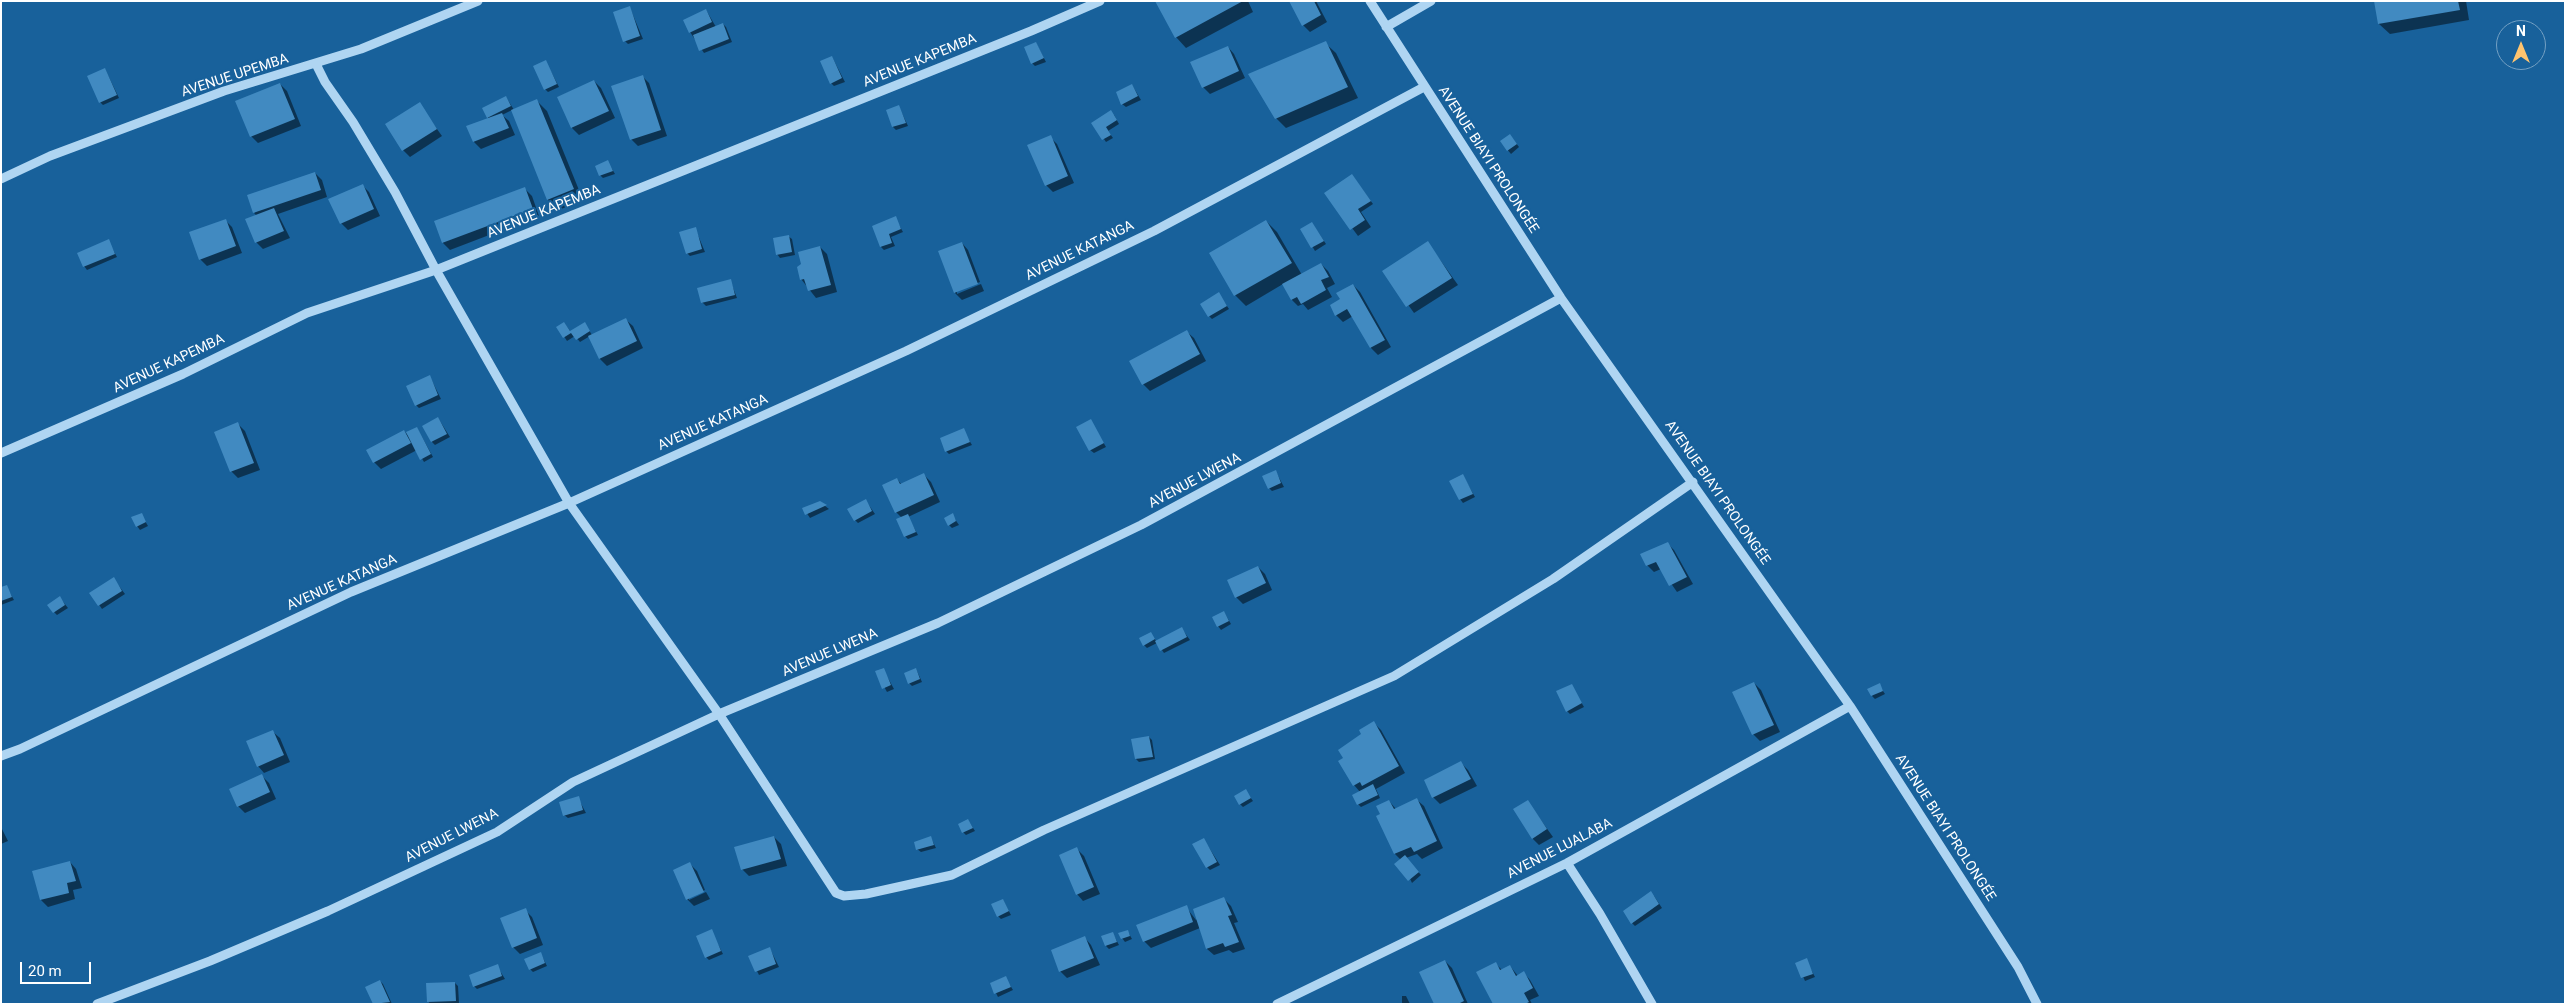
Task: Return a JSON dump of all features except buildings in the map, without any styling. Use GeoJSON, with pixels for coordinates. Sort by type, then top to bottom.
{"type":"FeatureCollection","features":[{"type":"Feature","properties":{"kind":"street","name":"AVENUE UPEMBA"},"geometry":{"type":"LineString","coordinates":[[1,178],[50,156],[224,91],[316,64],[478,1]]}},
{"type":"Feature","properties":{"kind":"street","name":"AVENUE KAPEMBA"},"geometry":{"type":"LineString","coordinates":[[1,453],[182,374],[307,313],[436,270],[1022,35],[1100,1]]}},
{"type":"Feature","properties":{"kind":"street","name":"AVENUE BIAYI PROLONGÉE"},"geometry":{"type":"LineString","coordinates":[[1370,1],[1561,298],[1850,706],[2018,967],[2037,1004]]}},
{"type":"Feature","properties":{"kind":"street"},"geometry":{"type":"LineString","coordinates":[[1386,27],[1431,1]]}},
{"type":"Feature","properties":{"kind":"street"},"geometry":{"type":"LineString","coordinates":[[316,64],[325,82],[352,122],[394,192],[436,270],[569,503],[719,714],[836,893],[844,896],[866,894],[952,875],[1044,830],[1394,676],[1554,579],[1693,482]]}},
{"type":"Feature","properties":{"kind":"street","name":"AVENUE KATANGA"},"geometry":{"type":"LineString","coordinates":[[1,756],[29,745],[351,592],[569,503],[906,351],[1154,231],[1424,87]]}},
{"type":"Feature","properties":{"kind":"street","name":"AVENUE LWENA"},"geometry":{"type":"LineString","coordinates":[[96,1004],[210,962],[380,887],[497,832],[573,782],[719,714],[938,623],[1141,525],[1561,298]]}},
{"type":"Feature","properties":{"kind":"street","name":"AVENUE LUALABA"},"geometry":{"type":"LineString","coordinates":[[1277,1004],[1567,863],[1850,706]]}},
{"type":"Feature","properties":{"kind":"street"},"geometry":{"type":"LineString","coordinates":[[1567,863],[1600,914],[1652,1004]]}}]}
